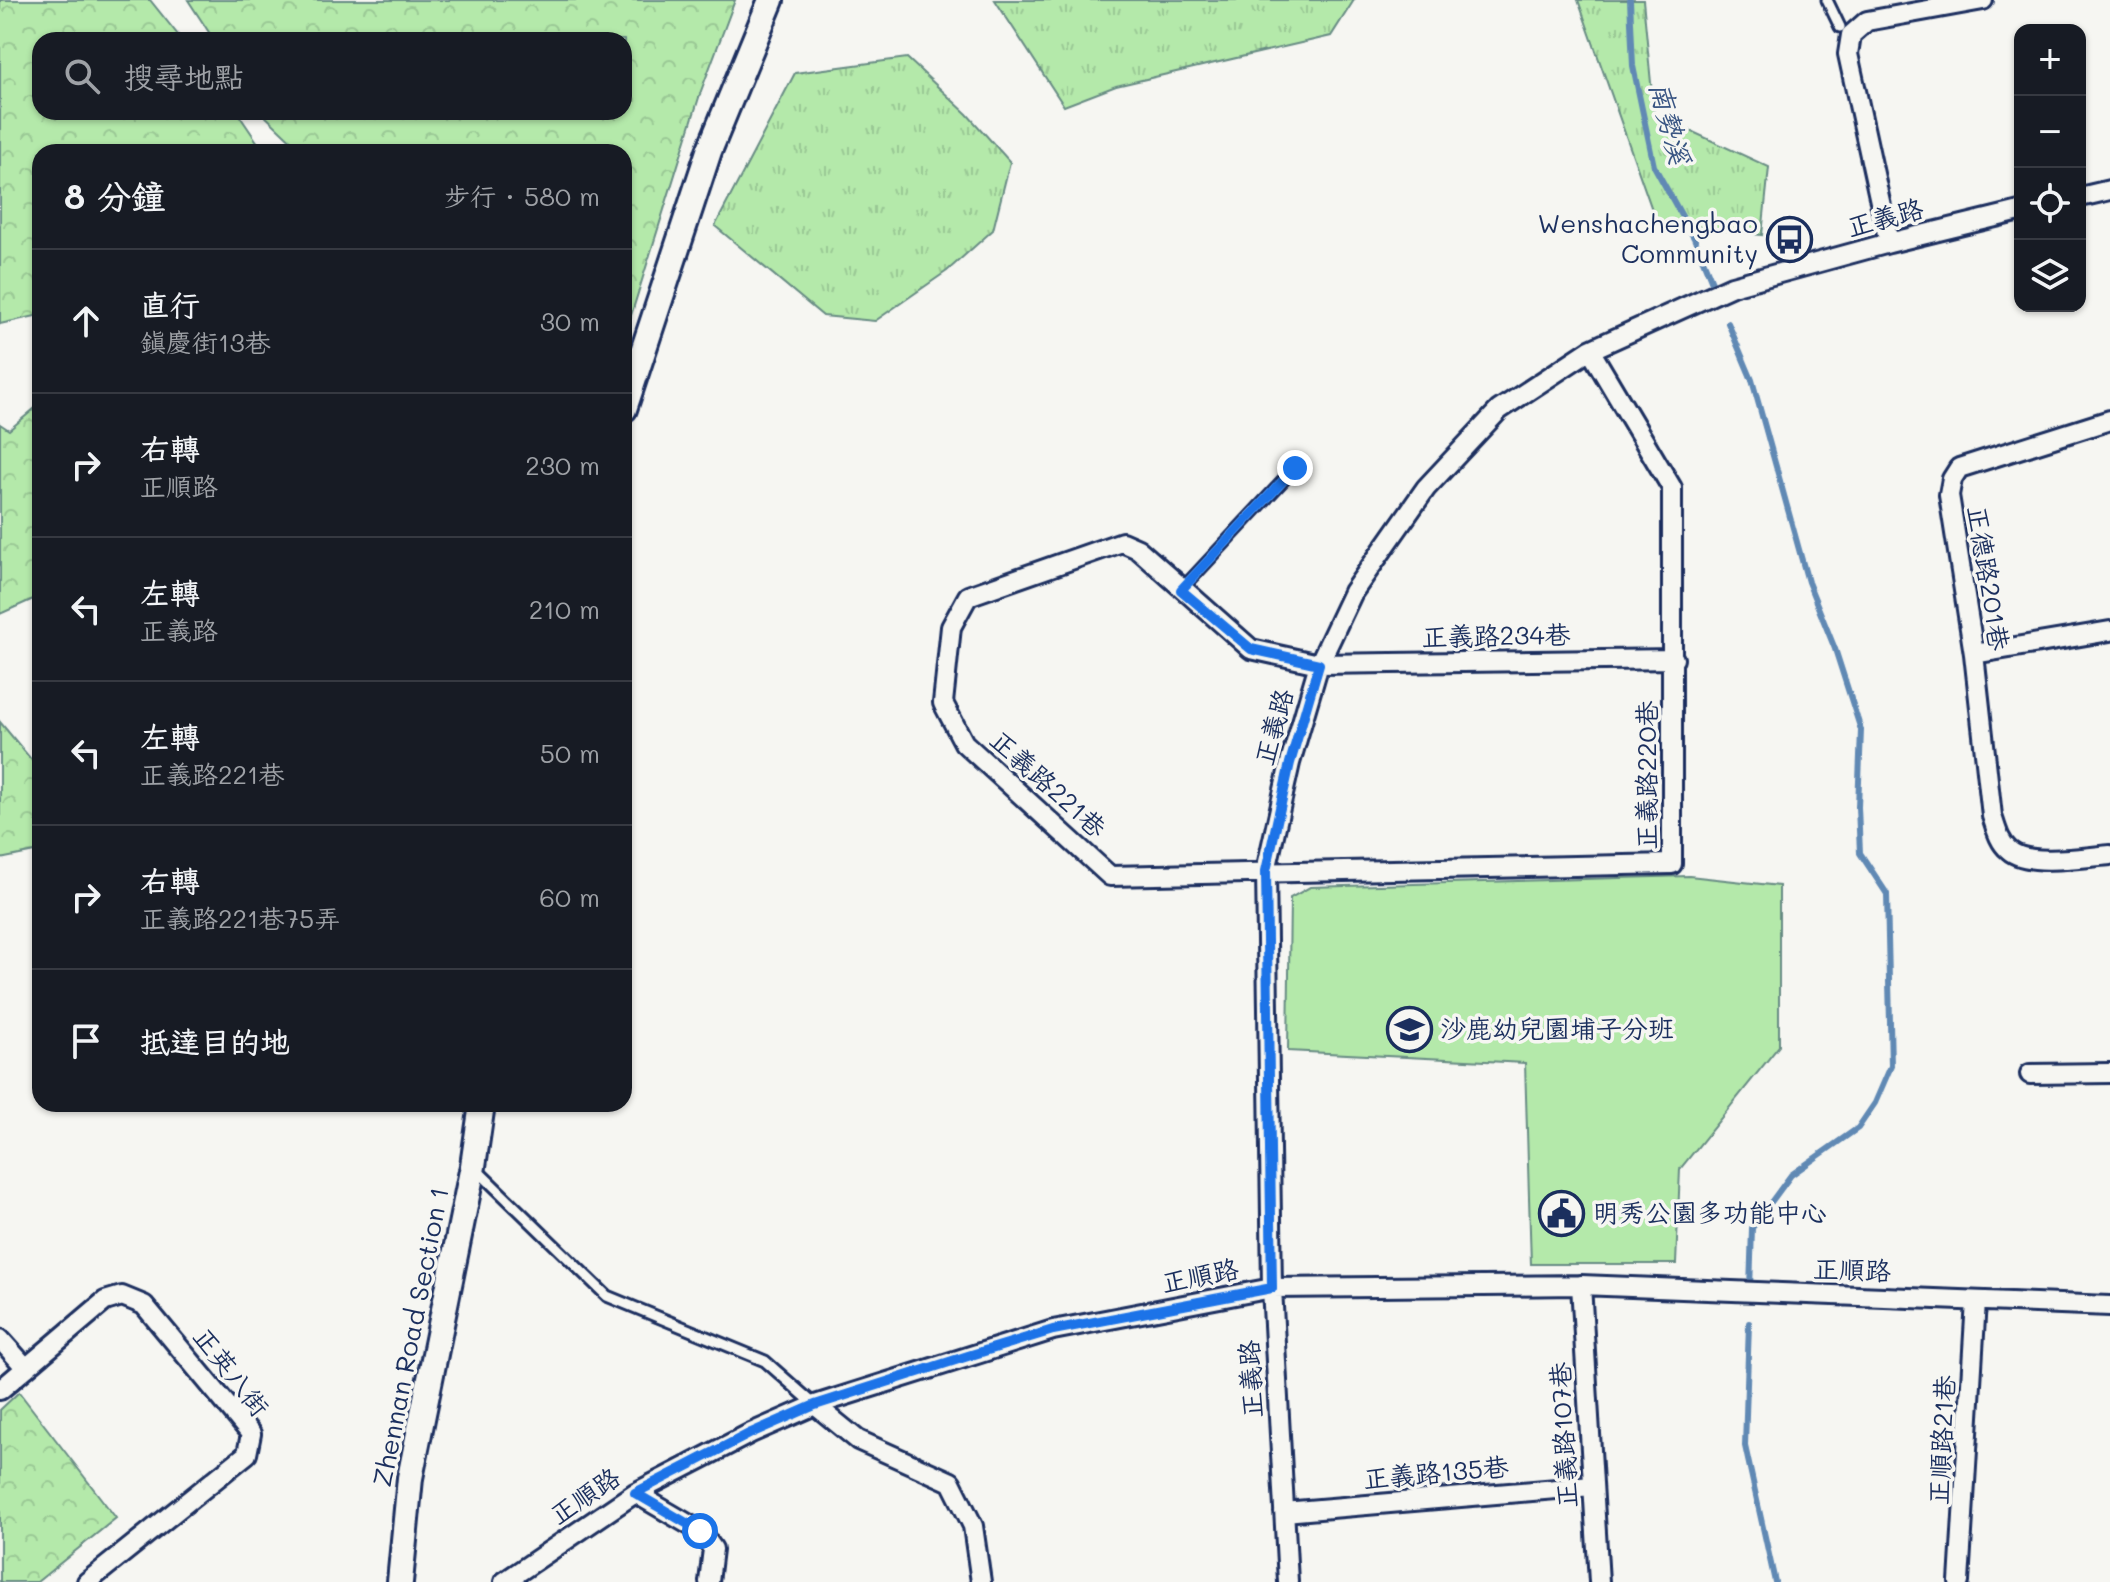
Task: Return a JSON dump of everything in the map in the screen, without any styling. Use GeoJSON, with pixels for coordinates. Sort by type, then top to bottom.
{"type":"FeatureCollection","features":[{"type":"Feature","properties":{"kind":"street"},"geometry":{"type":"LineString","coordinates":[[632,385],[709,151],[771,0]]}},
{"type":"Feature","properties":{"kind":"street"},"geometry":{"type":"LineString","coordinates":[[1889,243],[1848,54],[1851,35],[1867,21],[1983,0]]}},
{"type":"Feature","properties":{"kind":"street"},"geometry":{"type":"LineString","coordinates":[[2086,196],[2110,190]]}},
{"type":"Feature","properties":{"kind":"street","name":"正義路"},"geometry":{"type":"LineString","coordinates":[[1288,1582],[1272,1288],[1266,871],[1290,763],[1319,664],[1353,592],[1426,488],[1499,410],[1590,350],[1732,286],[2014,212]]}},
{"type":"Feature","properties":{"kind":"street","name":"正義路220巷"},"geometry":{"type":"LineString","coordinates":[[1266,871],[1672,864],[1672,488],[1590,350]]}},
{"type":"Feature","properties":{"kind":"street","name":"正德路201巷"},"geometry":{"type":"LineString","coordinates":[[2110,420],[1959,468],[1952,479],[1949,495],[1974,654],[1992,816],[1999,838],[2010,853],[2040,860],[2110,855]]}},
{"type":"Feature","properties":{"kind":"street","name":"正義路221巷"},"geometry":{"type":"LineString","coordinates":[[1266,871],[1110,876],[964,743],[943,703],[951,627],[968,596],[1122,542],[1138,549],[1251,649],[1319,664]]}},
{"type":"Feature","properties":{"kind":"street"},"geometry":{"type":"LineString","coordinates":[[1974,654],[2110,631]]}},
{"type":"Feature","properties":{"kind":"street","name":"正義路234巷"},"geometry":{"type":"LineString","coordinates":[[1319,664],[1674,659]]}},
{"type":"Feature","properties":{"kind":"street"},"geometry":{"type":"LineString","coordinates":[[2030,1074],[2110,1073]]}},
{"type":"Feature","properties":{"kind":"street","name":"Zhennan Road Section 1"},"geometry":{"type":"LineString","coordinates":[[400,1582],[410,1478],[473,1166],[481,1112]]}},
{"type":"Feature","properties":{"kind":"street","name":"正順路"},"geometry":{"type":"LineString","coordinates":[[504,1582],[530,1574],[635,1493],[751,1433],[815,1405],[1053,1330],[1272,1288],[1581,1285],[2110,1306]]}},
{"type":"Feature","properties":{"kind":"street","name":"正義路107巷"},"geometry":{"type":"LineString","coordinates":[[1581,1285],[1599,1582]]}},
{"type":"Feature","properties":{"kind":"street","name":"正英八街"},"geometry":{"type":"LineString","coordinates":[[0,1390],[105,1301],[122,1296],[144,1305],[251,1434],[247,1454],[87,1582]]}},
{"type":"Feature","properties":{"kind":"street","name":"正順路21巷"},"geometry":{"type":"LineString","coordinates":[[1959,1582],[1976,1301]]}},
{"type":"Feature","properties":{"kind":"street"},"geometry":{"type":"LineString","coordinates":[[0,1339],[26,1368]]}},
{"type":"Feature","properties":{"kind":"street"},"geometry":{"type":"LineString","coordinates":[[815,1405],[858,1440],[951,1482],[973,1526],[981,1582]]}},
{"type":"Feature","properties":{"kind":"street","name":"正義路135巷"},"geometry":{"type":"LineString","coordinates":[[1284,1512],[1592,1486]]}},
{"type":"Feature","properties":{"kind":"street"},"geometry":{"type":"LineString","coordinates":[[635,1493],[700,1531],[713,1549],[709,1582]]}},
{"type":"Feature","properties":{"kind":"lane"},"geometry":{"type":"LineString","coordinates":[[1827,0],[1840,27]]}},
{"type":"Feature","properties":{"kind":"lane"},"geometry":{"type":"LineString","coordinates":[[1181,590],[1295,468]]}},
{"type":"Feature","properties":{"kind":"lane"},"geometry":{"type":"LineString","coordinates":[[473,1166],[607,1296],[765,1361],[815,1405]]}},
{"type":"Feature","properties":{"kind":"green space"},"geometry":{"type":"Polygon","coordinates":[[[0,0],[150,0],[176,32],[32,32],[32,120],[242,120],[259,144],[32,144],[32,317],[0,324],[0,0]]]}},
{"type":"Feature","properties":{"kind":"green space"},"geometry":{"type":"Polygon","coordinates":[[[188,0],[735,0],[701,91],[632,312],[632,144],[295,144],[269,120],[632,120],[632,32],[209,32],[188,0]]]}},
{"type":"Feature","properties":{"kind":"green space"},"geometry":{"type":"Polygon","coordinates":[[[995,0],[1354,0],[1331,36],[1116,86],[1064,106],[995,0]]]}},
{"type":"Feature","properties":{"kind":"green space"},"geometry":{"type":"Polygon","coordinates":[[[1578,0],[1643,0],[1654,114],[1769,167],[1762,235],[1656,221],[1578,0]]]}},
{"type":"Feature","properties":{"kind":"green space"},"geometry":{"type":"Polygon","coordinates":[[[907,58],[967,114],[1010,162],[993,230],[947,271],[875,321],[823,316],[715,226],[795,73],[907,58]]]}},
{"type":"Feature","properties":{"kind":"green space"},"geometry":{"type":"Polygon","coordinates":[[[32,411],[32,600],[0,614],[0,424],[9,430],[32,411]]]}},
{"type":"Feature","properties":{"kind":"green space"},"geometry":{"type":"Polygon","coordinates":[[[0,722],[32,760],[32,853],[0,859],[0,722]]]}},
{"type":"Feature","properties":{"kind":"green space"},"geometry":{"type":"Polygon","coordinates":[[[1689,876],[1779,886],[1779,1046],[1680,1169],[1676,1264],[1531,1264],[1525,1063],[1288,1051],[1290,898],[1310,887],[1689,876]]]}},
{"type":"Feature","properties":{"kind":"green space"},"geometry":{"type":"Polygon","coordinates":[[[19,1392],[116,1518],[37,1582],[0,1582],[0,1410],[19,1392]]]}},
{"type":"Feature","properties":{"kind":"waterway","name":"南勢溪"},"geometry":{"type":"LineString","coordinates":[[1630,0],[1633,66],[1654,166],[1694,238],[1716,292]]}},
{"type":"Feature","properties":{"kind":"waterway"},"geometry":{"type":"LineString","coordinates":[[1728,323],[1752,380],[1808,582],[1835,649],[1861,730],[1860,853],[1887,894],[1891,1066],[1875,1103],[1858,1128],[1791,1175],[1752,1228],[1750,1289]]}},
{"type":"Feature","properties":{"kind":"waterway"},"geometry":{"type":"LineString","coordinates":[[1749,1323],[1745,1446],[1775,1582]]}},
{"type":"Feature","properties":{"kind":"place","name":"Wenshachengbao Community"},"geometry":{"type":"Point","coordinates":[1789,239]}},
{"type":"Feature","properties":{"kind":"place","name":"沙鹿幼兒園埔子分班"},"geometry":{"type":"Point","coordinates":[1409,1029]}},
{"type":"Feature","properties":{"kind":"place","name":"明秀公園多功能中心"},"geometry":{"type":"Point","coordinates":[1562,1213]}},
{"type":"Feature","properties":{"kind":"route"},"geometry":{"type":"LineString","coordinates":[[700,1531],[635,1493],[751,1433],[815,1405],[1053,1330],[1272,1288],[1266,871],[1290,763],[1319,664],[1251,649],[1181,590],[1295,468]]}}]}
